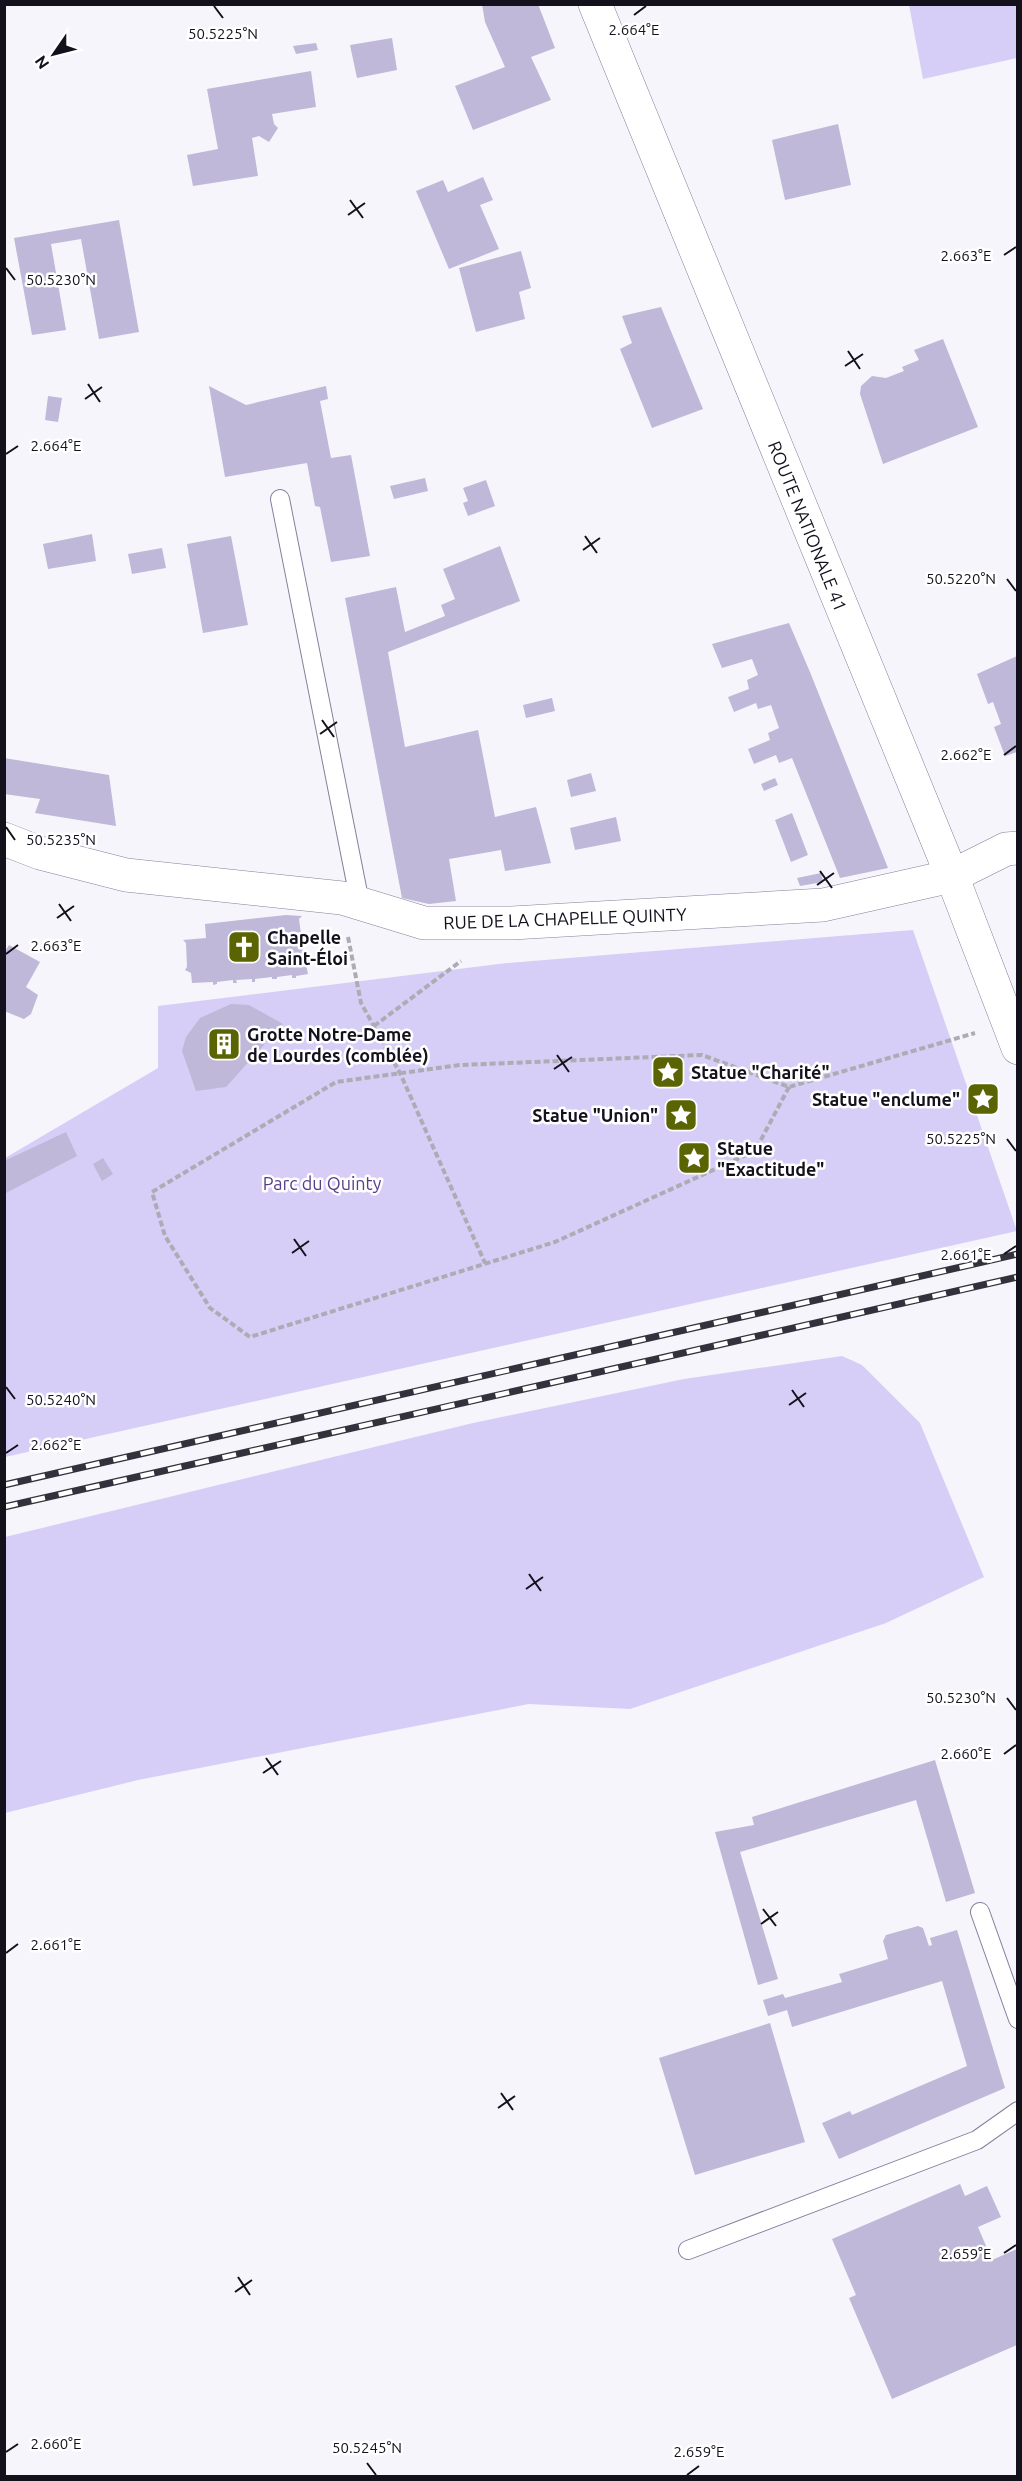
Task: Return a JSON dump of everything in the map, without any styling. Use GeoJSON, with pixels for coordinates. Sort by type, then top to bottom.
{"type":"FeatureCollection","features":[{"type":"Feature","properties":{"kind":"main road","name":"ROUTE NATIONALE 41"},"geometry":{"type":"LineString","coordinates":[[595,4],[952,876],[1017,1048]]}},
{"type":"Feature","properties":{"kind":"main road","name":"RUE DE LA CHAPELLE QUINTY"},"geometry":{"type":"LineString","coordinates":[[4,839],[40,853],[126,876],[342,898],[424,923],[512,923],[823,905],[952,876],[1006,849],[1017,848]]}},
{"type":"Feature","properties":{"kind":"lane"},"geometry":{"type":"LineString","coordinates":[[280,499],[360,903]]}},
{"type":"Feature","properties":{"kind":"lane"},"geometry":{"type":"LineString","coordinates":[[980,1912],[1017,2019]]}},
{"type":"Feature","properties":{"kind":"lane"},"geometry":{"type":"LineString","coordinates":[[688,2250],[977,2140],[1017,2111]]}},
{"type":"Feature","properties":{"kind":"path"},"geometry":{"type":"LineString","coordinates":[[374,1026],[466,957]]}},
{"type":"Feature","properties":{"kind":"path"},"geometry":{"type":"LineString","coordinates":[[354,969],[362,1003],[400,1073],[485,1263]]}},
{"type":"Feature","properties":{"kind":"path"},"geometry":{"type":"LineString","coordinates":[[789,1087],[755,1151],[555,1242],[250,1337],[210,1308],[165,1236],[152,1192],[336,1082],[460,1065],[702,1055],[789,1087],[961,1037]]}},
{"type":"Feature","properties":{"kind":"green space"},"geometry":{"type":"Polygon","coordinates":[[[909,5],[1017,5],[1017,58],[923,79],[909,5]]]}},
{"type":"Feature","properties":{"kind":"green space","name":"Parc du Quinty"},"geometry":{"type":"Polygon","coordinates":[[[913,930],[1017,1231],[5,1457],[5,1158],[158,1068],[158,1006],[507,963],[913,930]]]}},
{"type":"Feature","properties":{"kind":"green space"},"geometry":{"type":"Polygon","coordinates":[[[842,1356],[862,1365],[920,1423],[984,1577],[886,1623],[630,1709],[529,1704],[138,1780],[5,1813],[5,1537],[473,1423],[684,1379],[842,1356]]]}},
{"type":"Feature","properties":{"kind":"building"},"geometry":{"type":"Polygon","coordinates":[[[482,4],[538,4],[555,48],[531,57],[551,100],[473,130],[455,86],[505,67],[485,22],[482,4]]]}},
{"type":"Feature","properties":{"kind":"building"},"geometry":{"type":"Polygon","coordinates":[[[392,38],[397,70],[357,78],[350,45],[392,38]]]}},
{"type":"Feature","properties":{"kind":"building"},"geometry":{"type":"Polygon","coordinates":[[[316,43],[318,50],[296,54],[293,46],[316,43]]]}},
{"type":"Feature","properties":{"kind":"building"},"geometry":{"type":"Polygon","coordinates":[[[311,71],[316,107],[272,114],[274,124],[278,128],[269,142],[259,136],[252,138],[258,176],[193,186],[187,155],[218,149],[207,89],[311,71]]]}},
{"type":"Feature","properties":{"kind":"building"},"geometry":{"type":"Polygon","coordinates":[[[838,124],[851,185],[785,200],[772,140],[838,124]]]}},
{"type":"Feature","properties":{"kind":"building"},"geometry":{"type":"Polygon","coordinates":[[[483,177],[493,200],[480,205],[499,249],[449,269],[416,191],[443,180],[448,192],[483,177]]]}},
{"type":"Feature","properties":{"kind":"building"},"geometry":{"type":"Polygon","coordinates":[[[119,220],[139,332],[99,339],[81,239],[51,244],[66,330],[32,335],[14,238],[119,220]]]}},
{"type":"Feature","properties":{"kind":"building"},"geometry":{"type":"Polygon","coordinates":[[[521,251],[531,288],[519,292],[525,319],[476,332],[459,268],[521,251]]]}},
{"type":"Feature","properties":{"kind":"building"},"geometry":{"type":"Polygon","coordinates":[[[661,307],[703,409],[652,428],[620,349],[632,343],[622,316],[661,307]]]}},
{"type":"Feature","properties":{"kind":"building"},"geometry":{"type":"Polygon","coordinates":[[[943,339],[978,427],[883,464],[860,394],[861,386],[872,376],[886,378],[904,371],[902,367],[919,360],[914,350],[943,339]]]}},
{"type":"Feature","properties":{"kind":"building"},"geometry":{"type":"Polygon","coordinates":[[[209,386],[246,405],[326,386],[328,399],[320,401],[331,458],[351,455],[370,556],[331,562],[320,507],[315,506],[307,463],[225,477],[209,386]]]}},
{"type":"Feature","properties":{"kind":"building"},"geometry":{"type":"Polygon","coordinates":[[[48,396],[62,398],[58,422],[45,420],[48,396]]]}},
{"type":"Feature","properties":{"kind":"building"},"geometry":{"type":"Polygon","coordinates":[[[425,478],[428,491],[394,499],[390,486],[425,478]]]}},
{"type":"Feature","properties":{"kind":"building"},"geometry":{"type":"Polygon","coordinates":[[[486,480],[495,506],[468,516],[463,503],[468,501],[463,488],[486,480]]]}},
{"type":"Feature","properties":{"kind":"building"},"geometry":{"type":"Polygon","coordinates":[[[92,534],[96,561],[48,569],[43,544],[92,534]]]}},
{"type":"Feature","properties":{"kind":"building"},"geometry":{"type":"Polygon","coordinates":[[[231,536],[248,625],[203,633],[187,544],[231,536]]]}},
{"type":"Feature","properties":{"kind":"building"},"geometry":{"type":"Polygon","coordinates":[[[500,546],[520,601],[388,652],[405,747],[478,730],[495,817],[536,807],[551,863],[505,871],[501,850],[449,859],[456,901],[429,904],[402,898],[345,598],[396,587],[405,632],[445,616],[441,605],[455,599],[443,569],[500,546]]]}},
{"type":"Feature","properties":{"kind":"building"},"geometry":{"type":"Polygon","coordinates":[[[162,548],[166,568],[132,574],[128,554],[162,548]]]}},
{"type":"Feature","properties":{"kind":"building"},"geometry":{"type":"Polygon","coordinates":[[[789,623],[888,868],[840,878],[792,758],[779,763],[776,755],[754,764],[748,749],[770,740],[768,733],[779,728],[771,705],[758,709],[756,703],[734,712],[728,697],[749,689],[747,680],[758,675],[752,659],[722,668],[712,644],[789,623]]]}},
{"type":"Feature","properties":{"kind":"building"},"geometry":{"type":"Polygon","coordinates":[[[1017,656],[1017,752],[1005,756],[994,727],[1001,724],[993,702],[988,704],[977,674],[1017,656]]]}},
{"type":"Feature","properties":{"kind":"building"},"geometry":{"type":"Polygon","coordinates":[[[552,698],[555,711],[526,718],[523,705],[552,698]]]}},
{"type":"Feature","properties":{"kind":"building"},"geometry":{"type":"Polygon","coordinates":[[[4,758],[109,775],[116,826],[35,813],[40,799],[4,794],[4,758]]]}},
{"type":"Feature","properties":{"kind":"building"},"geometry":{"type":"Polygon","coordinates":[[[591,773],[596,791],[571,797],[567,780],[591,773]]]}},
{"type":"Feature","properties":{"kind":"building"},"geometry":{"type":"Polygon","coordinates":[[[775,778],[778,785],[764,791],[761,784],[775,778]]]}},
{"type":"Feature","properties":{"kind":"building"},"geometry":{"type":"Polygon","coordinates":[[[792,813],[808,855],[791,862],[775,820],[792,813]]]}},
{"type":"Feature","properties":{"kind":"building"},"geometry":{"type":"Polygon","coordinates":[[[616,817],[621,841],[575,850],[570,828],[616,817]]]}},
{"type":"Feature","properties":{"kind":"building"},"geometry":{"type":"Polygon","coordinates":[[[821,873],[823,882],[800,886],[797,878],[821,873]]]}},
{"type":"Feature","properties":{"kind":"building","name":"Chapelle Saint-Éloi"},"geometry":{"type":"Polygon","coordinates":[[[286,915],[302,916],[299,919],[301,934],[303,933],[304,938],[301,939],[308,974],[296,976],[296,978],[292,978],[292,975],[277,977],[277,979],[272,979],[272,977],[255,979],[255,982],[252,982],[252,979],[236,980],[237,983],[233,983],[233,980],[217,982],[213,985],[213,982],[192,983],[191,973],[185,970],[187,967],[186,943],[183,940],[206,938],[205,924],[286,915]]]}},
{"type":"Feature","properties":{"kind":"building"},"geometry":{"type":"Polygon","coordinates":[[[9,945],[40,962],[26,987],[38,995],[31,1014],[24,1019],[4,1011],[4,953],[9,945]]]}},
{"type":"Feature","properties":{"kind":"building","name":"Grotte Notre-Dame de Lourdes (comblée)"},"geometry":{"type":"Polygon","coordinates":[[[231,1004],[249,1005],[283,1024],[226,1087],[196,1091],[182,1051],[186,1037],[200,1018],[231,1004]]]}},
{"type":"Feature","properties":{"kind":"building"},"geometry":{"type":"Polygon","coordinates":[[[66,1132],[77,1156],[4,1194],[4,1161],[66,1132]]]}},
{"type":"Feature","properties":{"kind":"building"},"geometry":{"type":"Polygon","coordinates":[[[103,1158],[113,1174],[102,1181],[93,1164],[103,1158]]]}},
{"type":"Feature","properties":{"kind":"building"},"geometry":{"type":"Polygon","coordinates":[[[935,1760],[975,1893],[946,1902],[916,1800],[740,1852],[778,1979],[758,1985],[715,1832],[754,1825],[752,1817],[935,1760]]]}},
{"type":"Feature","properties":{"kind":"building"},"geometry":{"type":"Polygon","coordinates":[[[918,1926],[923,1928],[929,1946],[932,1945],[930,1938],[957,1930],[1005,2088],[839,2159],[822,2123],[850,2111],[852,2115],[967,2066],[942,1981],[792,2027],[787,2010],[768,2016],[763,2000],[783,1994],[785,1998],[842,1982],[839,1974],[888,1959],[883,1941],[886,1935],[918,1926]]]}},
{"type":"Feature","properties":{"kind":"building"},"geometry":{"type":"Polygon","coordinates":[[[770,2023],[805,2142],[695,2175],[659,2058],[770,2023]]]}},
{"type":"Feature","properties":{"kind":"building"},"geometry":{"type":"Polygon","coordinates":[[[960,2184],[965,2196],[987,2186],[1001,2217],[978,2227],[992,2260],[1017,2249],[1017,2345],[892,2399],[849,2298],[856,2295],[832,2239],[960,2184]]]}},
{"type":"Feature","properties":{"kind":"railway"},"geometry":{"type":"LineString","coordinates":[[4,1485],[1018,1254]]}},
{"type":"Feature","properties":{"kind":"railway"},"geometry":{"type":"LineString","coordinates":[[4,1507],[1018,1277]]}},
{"type":"Feature","properties":{"kind":"place","name":"Chapelle Saint-Éloi"},"geometry":{"type":"Point","coordinates":[244,947]}},
{"type":"Feature","properties":{"kind":"place","name":"Grotte Notre-Dame de Lourdes (comblée)"},"geometry":{"type":"Point","coordinates":[224,1044]}},
{"type":"Feature","properties":{"kind":"place","name":"Statue \"Charité\""},"geometry":{"type":"Point","coordinates":[668,1072]}},
{"type":"Feature","properties":{"kind":"place","name":"Statue \"enclume\""},"geometry":{"type":"Point","coordinates":[983,1099]}},
{"type":"Feature","properties":{"kind":"place","name":"Statue \"Union\""},"geometry":{"type":"Point","coordinates":[681,1115]}},
{"type":"Feature","properties":{"kind":"place","name":"Statue \"Exactitude\""},"geometry":{"type":"Point","coordinates":[694,1158]}}]}
